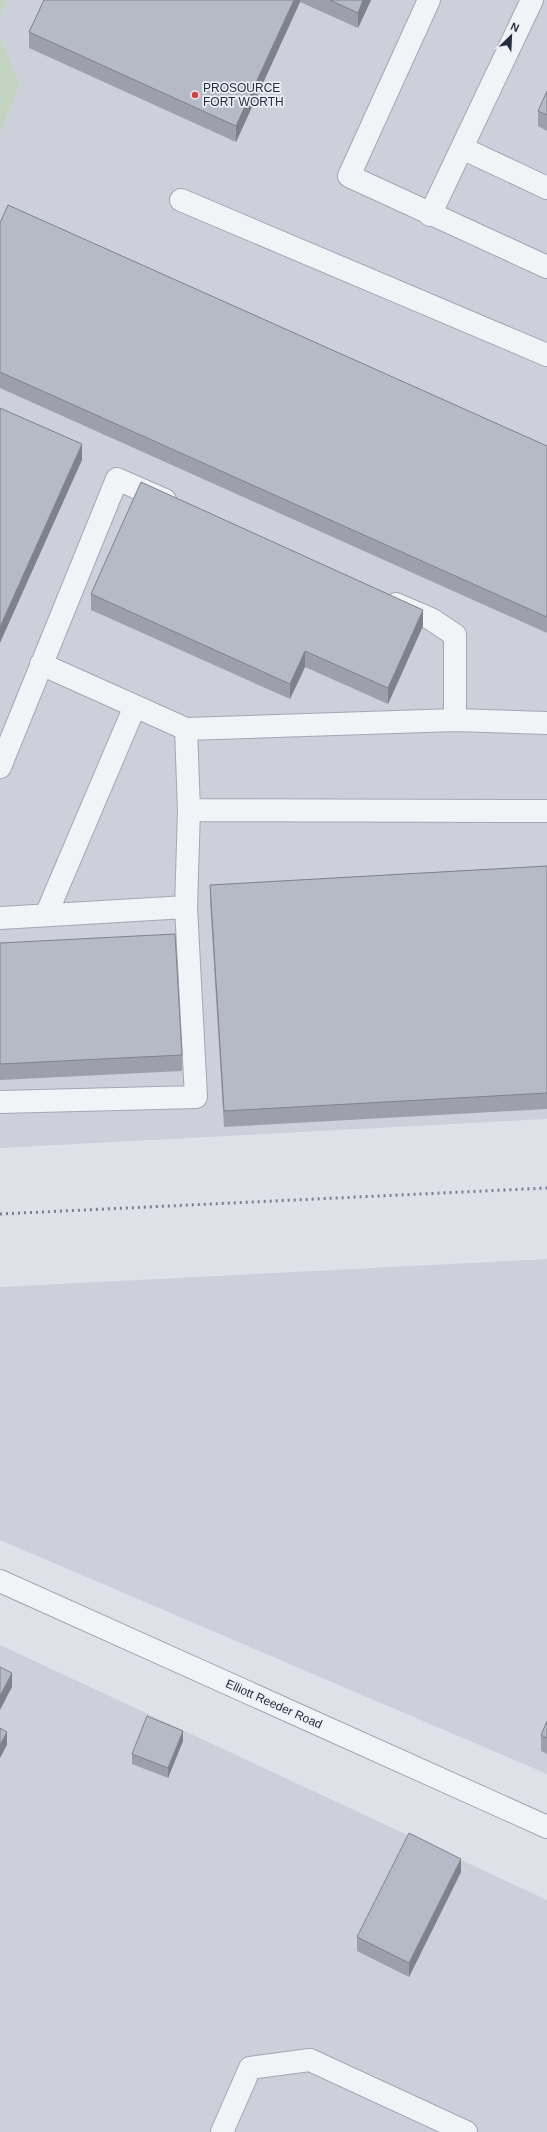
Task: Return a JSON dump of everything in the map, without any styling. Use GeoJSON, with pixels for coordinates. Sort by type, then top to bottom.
{"type":"FeatureCollection","features":[{"type":"Feature","properties":{"kind":"street"},"geometry":{"type":"LineString","coordinates":[[429,0],[349,176],[430,215],[547,267]]}},
{"type":"Feature","properties":{"kind":"street"},"geometry":{"type":"LineString","coordinates":[[430,215],[532,0]]}},
{"type":"Feature","properties":{"kind":"street"},"geometry":{"type":"LineString","coordinates":[[462,148],[547,188]]}},
{"type":"Feature","properties":{"kind":"street"},"geometry":{"type":"LineString","coordinates":[[181,200],[547,355]]}},
{"type":"Feature","properties":{"kind":"street"},"geometry":{"type":"LineString","coordinates":[[0,767],[117,479],[183,508]]}},
{"type":"Feature","properties":{"kind":"street"},"geometry":{"type":"LineString","coordinates":[[380,596],[431,619],[455,635],[455,720]]}},
{"type":"Feature","properties":{"kind":"street"},"geometry":{"type":"LineString","coordinates":[[41,664],[186,729],[455,720],[547,723]]}},
{"type":"Feature","properties":{"kind":"street"},"geometry":{"type":"LineString","coordinates":[[46,915],[135,706]]}},
{"type":"Feature","properties":{"kind":"street"},"geometry":{"type":"LineString","coordinates":[[0,1102],[196,1097],[186,907],[189,810],[186,729]]}},
{"type":"Feature","properties":{"kind":"street"},"geometry":{"type":"LineString","coordinates":[[189,810],[547,811]]}},
{"type":"Feature","properties":{"kind":"street"},"geometry":{"type":"LineString","coordinates":[[0,918],[186,907]]}},
{"type":"Feature","properties":{"kind":"street","name":"Elliott Reeder Road"},"geometry":{"type":"LineString","coordinates":[[0,1581],[547,1827]]}},
{"type":"Feature","properties":{"kind":"street"},"geometry":{"type":"LineString","coordinates":[[222,2132],[250,2068],[310,2060],[466,2132]]}},
{"type":"Feature","properties":{"kind":"shaded area"},"geometry":{"type":"Polygon","coordinates":[[[7,0],[547,0],[547,1119],[0,1148],[0,134],[20,84],[0,37],[0,18],[7,0]]]}},
{"type":"Feature","properties":{"kind":"shaded area"},"geometry":{"type":"Polygon","coordinates":[[[547,1259],[547,1774],[0,1540],[0,1287],[547,1259]]]}},
{"type":"Feature","properties":{"kind":"shaded area"},"geometry":{"type":"Polygon","coordinates":[[[0,1645],[547,1900],[547,2132],[0,2132],[0,1645]]]}},
{"type":"Feature","properties":{"kind":"green space"},"geometry":{"type":"Polygon","coordinates":[[[0,0],[7,0],[0,18],[0,0]]]}},
{"type":"Feature","properties":{"kind":"green space"},"geometry":{"type":"Polygon","coordinates":[[[0,37],[20,84],[0,134],[0,37]]]}},
{"type":"Feature","properties":{"kind":"building","name":"PROSOURCE FORT WORTH"},"geometry":{"type":"Polygon","coordinates":[[[44,0],[294,0],[236,126],[29,32],[44,0]]]}},
{"type":"Feature","properties":{"kind":"building"},"geometry":{"type":"Polygon","coordinates":[[[330,0],[363,0],[358,13],[330,0]]]}},
{"type":"Feature","properties":{"kind":"building"},"geometry":{"type":"Polygon","coordinates":[[[547,91],[547,115],[538,111],[547,91]]]}},
{"type":"Feature","properties":{"kind":"building"},"geometry":{"type":"Polygon","coordinates":[[[8,205],[547,446],[547,617],[0,372],[0,223],[8,205]]]}},
{"type":"Feature","properties":{"kind":"building"},"geometry":{"type":"Polygon","coordinates":[[[0,408],[82,444],[0,627],[0,408]]]}},
{"type":"Feature","properties":{"kind":"building"},"geometry":{"type":"Polygon","coordinates":[[[141,482],[423,610],[388,688],[305,651],[290,684],[91,594],[141,482]]]}},
{"type":"Feature","properties":{"kind":"building"},"geometry":{"type":"Polygon","coordinates":[[[547,866],[547,1093],[224,1111],[210,885],[547,866]]]}},
{"type":"Feature","properties":{"kind":"building"},"geometry":{"type":"Polygon","coordinates":[[[175,934],[182,1055],[0,1064],[0,943],[175,934]]]}},
{"type":"Feature","properties":{"kind":"building"},"geometry":{"type":"Polygon","coordinates":[[[0,1667],[12,1673],[0,1696],[0,1667]]]}},
{"type":"Feature","properties":{"kind":"building"},"geometry":{"type":"Polygon","coordinates":[[[147,1716],[183,1731],[168,1768],[132,1754],[147,1716]]]}},
{"type":"Feature","properties":{"kind":"building"},"geometry":{"type":"Polygon","coordinates":[[[547,1721],[547,1738],[541,1735],[547,1721]]]}},
{"type":"Feature","properties":{"kind":"building"},"geometry":{"type":"Polygon","coordinates":[[[0,1728],[7,1732],[0,1745],[0,1728]]]}},
{"type":"Feature","properties":{"kind":"building"},"geometry":{"type":"Polygon","coordinates":[[[409,1833],[461,1859],[409,1963],[357,1937],[409,1833]]]}},
{"type":"Feature","properties":{"kind":"railway"},"geometry":{"type":"LineString","coordinates":[[0,1214],[547,1188]]}},
{"type":"Feature","properties":{"kind":"place","name":"PROSOURCE FORT WORTH"},"geometry":{"type":"Point","coordinates":[195,95]}}]}
